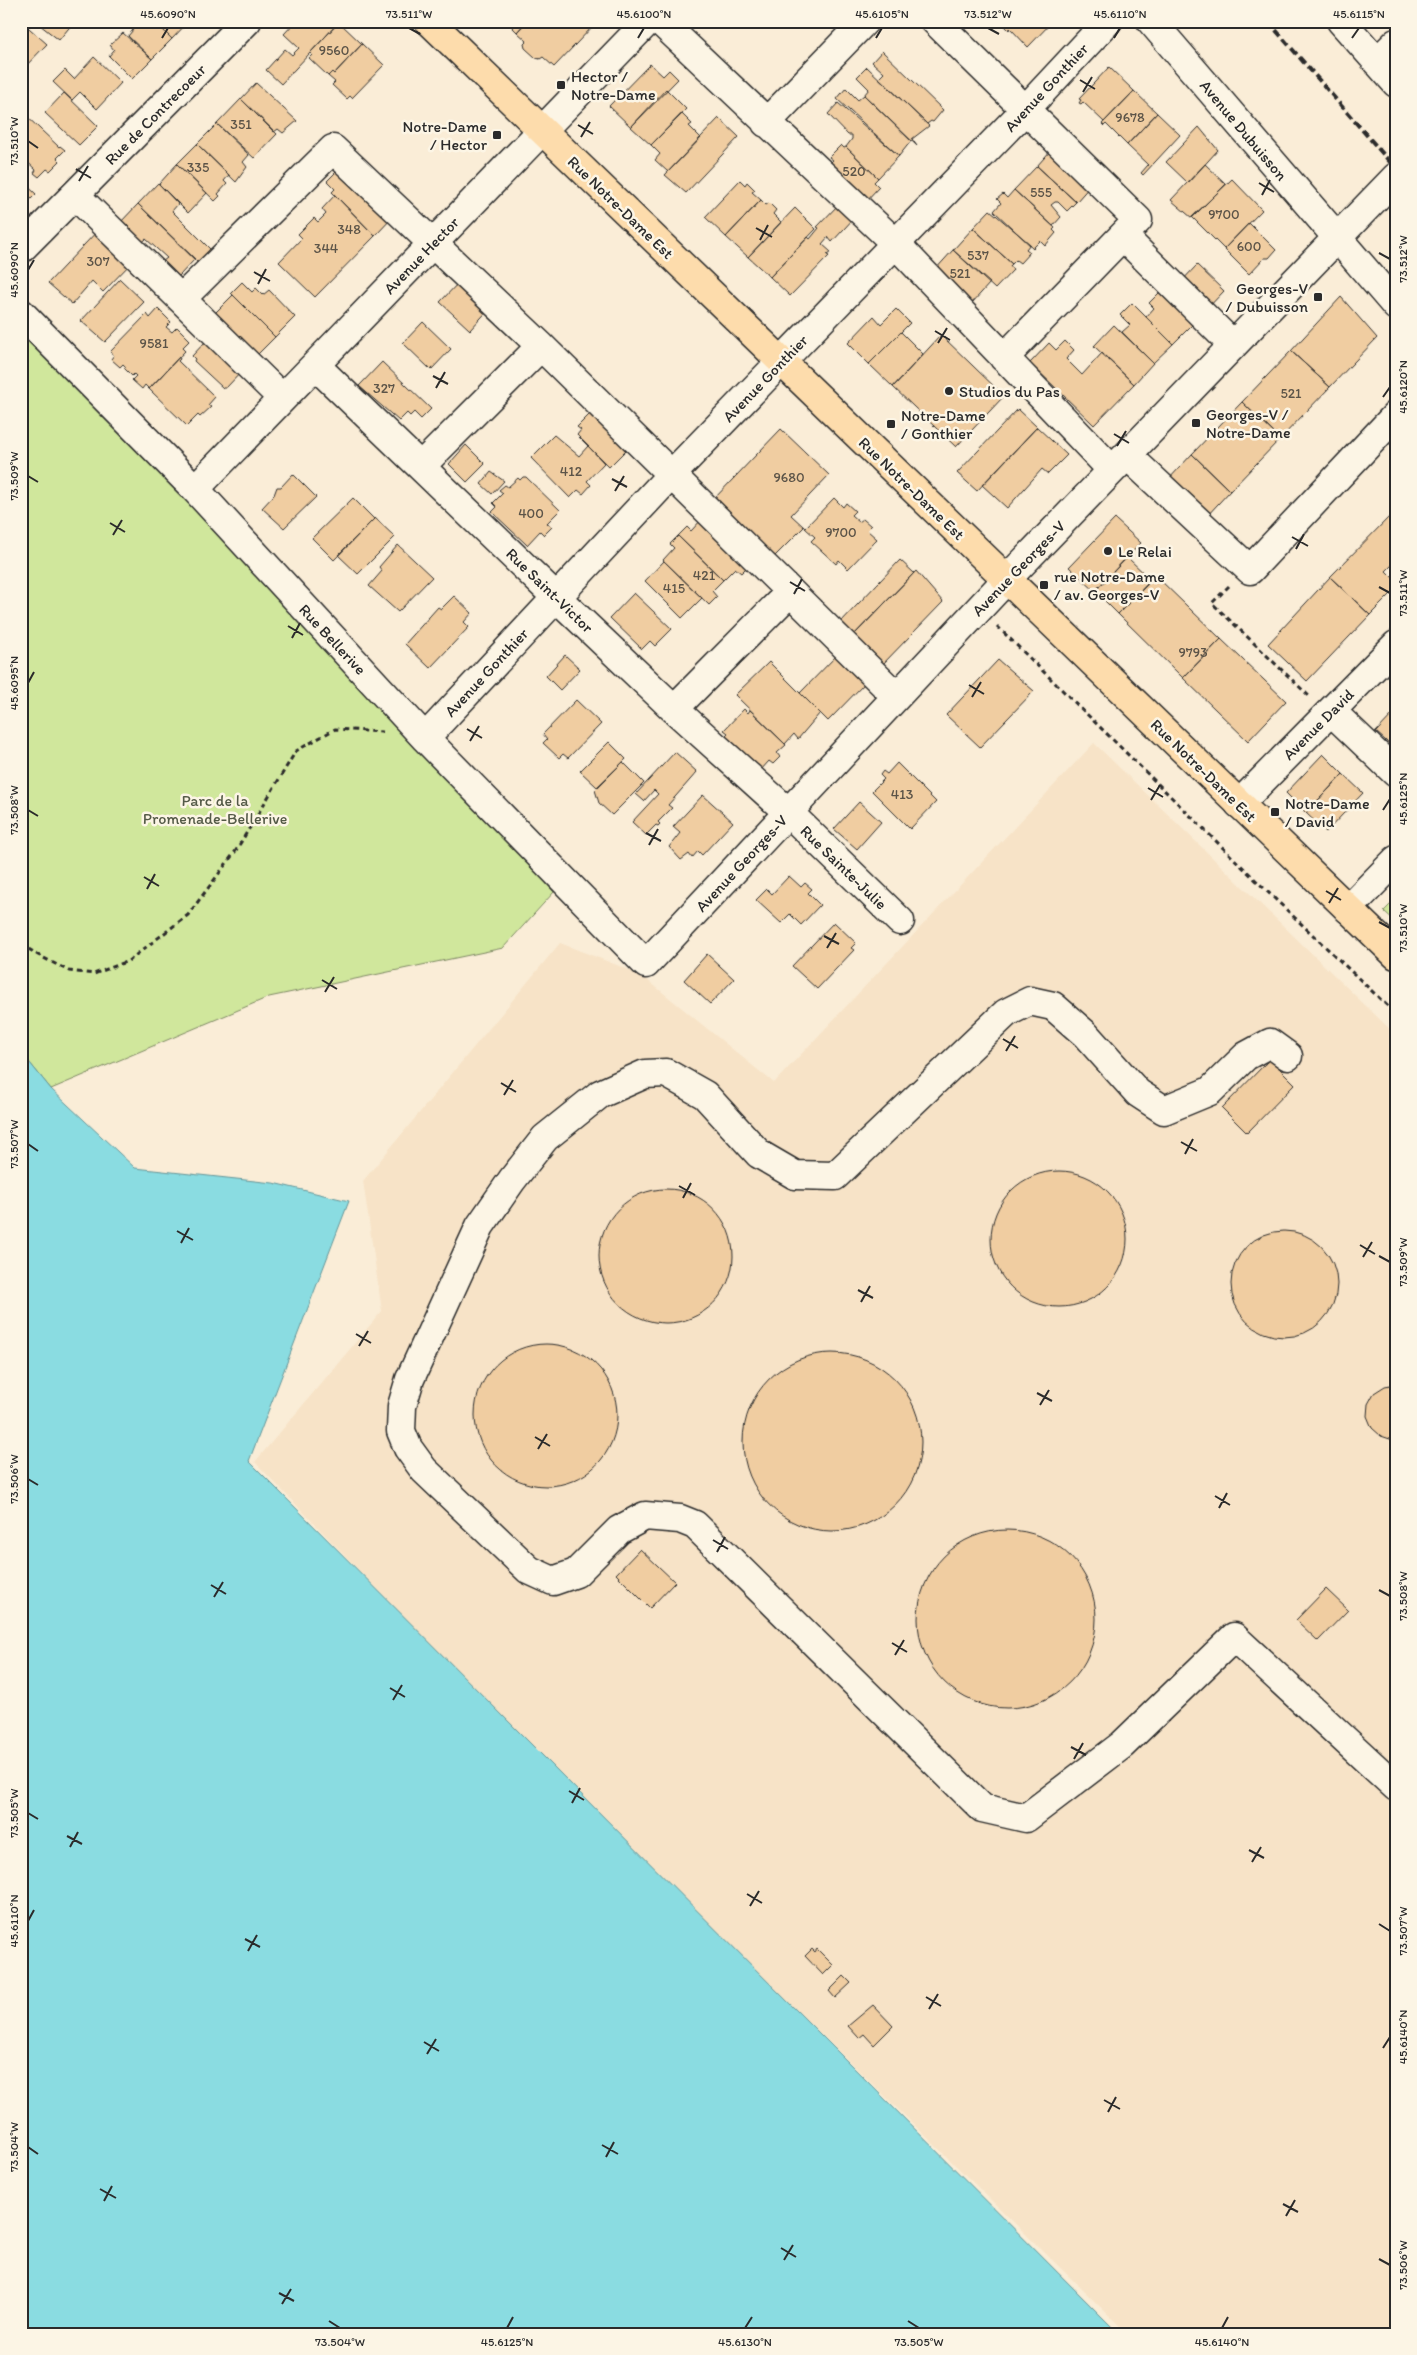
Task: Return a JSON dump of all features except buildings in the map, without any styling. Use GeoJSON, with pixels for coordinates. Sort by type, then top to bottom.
{"type":"FeatureCollection","features":[{"type":"Feature","properties":{"kind":"main road","name":"Rue Notre-Dame Est"},"geometry":{"type":"LineString","coordinates":[[429,21],[1396,955]]}},
{"type":"Feature","properties":{"kind":"street","name":"Rue de Contrecoeur"},"geometry":{"type":"LineString","coordinates":[[21,249],[247,21]]}},
{"type":"Feature","properties":{"kind":"street","name":"Avenue Hector"},"geometry":{"type":"LineString","coordinates":[[195,489],[648,21]]}},
{"type":"Feature","properties":{"kind":"street"},"geometry":{"type":"LineString","coordinates":[[660,21],[894,242],[1004,358],[1119,463],[1250,570],[1396,415]]}},
{"type":"Feature","properties":{"kind":"street"},"geometry":{"type":"LineString","coordinates":[[766,123],[865,21]]}},
{"type":"Feature","properties":{"kind":"street"},"geometry":{"type":"LineString","coordinates":[[935,21],[1138,220],[1004,358]]}},
{"type":"Feature","properties":{"kind":"street","name":"Avenue Gonthier"},"geometry":{"type":"LineString","coordinates":[[425,738],[671,475],[781,363],[894,242],[1025,110],[1108,21]]}},
{"type":"Feature","properties":{"kind":"street","name":"Avenue Dubuisson"},"geometry":{"type":"LineString","coordinates":[[1151,21],[1336,239],[1396,306]]}},
{"type":"Feature","properties":{"kind":"street"},"geometry":{"type":"LineString","coordinates":[[1341,21],[1396,83]]}},
{"type":"Feature","properties":{"kind":"street"},"geometry":{"type":"LineString","coordinates":[[1377,62],[1396,43]]}},
{"type":"Feature","properties":{"kind":"street"},"geometry":{"type":"LineString","coordinates":[[181,299],[333,150],[541,346],[789,593],[896,696]]}},
{"type":"Feature","properties":{"kind":"street","name":"Avenue Georges-V"},"geometry":{"type":"LineString","coordinates":[[646,964],[979,608],[1396,177]]}},
{"type":"Feature","properties":{"kind":"street"},"geometry":{"type":"LineString","coordinates":[[75,195],[282,398]]}},
{"type":"Feature","properties":{"kind":"street"},"geometry":{"type":"LineString","coordinates":[[1123,236],[1233,345]]}},
{"type":"Feature","properties":{"kind":"street","name":"Rue Bellerive"},"geometry":{"type":"LineString","coordinates":[[21,313],[195,489],[425,738],[646,964]]}},
{"type":"Feature","properties":{"kind":"street"},"geometry":{"type":"LineString","coordinates":[[421,466],[541,346]]}},
{"type":"Feature","properties":{"kind":"street","name":"Rue Saint-Victor"},"geometry":{"type":"LineString","coordinates":[[315,365],[674,709],[788,812]]}},
{"type":"Feature","properties":{"kind":"street"},"geometry":{"type":"LineString","coordinates":[[674,709],[789,593]]}},
{"type":"Feature","properties":{"kind":"street","name":"Avenue David"},"geometry":{"type":"LineString","coordinates":[[1239,804],[1320,704],[1396,645]]}},
{"type":"Feature","properties":{"kind":"street"},"geometry":{"type":"LineString","coordinates":[[1320,704],[1396,773]]}},
{"type":"Feature","properties":{"kind":"street","name":"Rue Sainte-Julie"},"geometry":{"type":"LineString","coordinates":[[788,812],[900,921]]}},
{"type":"Feature","properties":{"kind":"street"},"geometry":{"type":"LineString","coordinates":[[1348,909],[1396,860]]}},
{"type":"Feature","properties":{"kind":"street"},"geometry":{"type":"LineString","coordinates":[[1288,1056],[1270,1043],[1246,1056],[1210,1091],[1164,1110],[1138,1093],[1085,1034],[1053,1006],[1030,1001],[1006,1013],[835,1176],[795,1175],[759,1154],[705,1095],[666,1074],[645,1074],[600,1094],[545,1138],[512,1180],[480,1226],[410,1379],[402,1406],[401,1431],[408,1448],[424,1470],[529,1570],[553,1582],[576,1573],[619,1530],[645,1516],[680,1519],[695,1525],[982,1808],[1026,1818],[1122,1745],[1234,1637],[1396,1787]]}},
{"type":"Feature","properties":{"kind":"path"},"geometry":{"type":"LineString","coordinates":[[1232,583],[1212,603],[1320,704]]}},
{"type":"Feature","properties":{"kind":"path"},"geometry":{"type":"LineString","coordinates":[[979,608],[1272,896],[1396,1014]]}},
{"type":"Feature","properties":{"kind":"path"},"geometry":{"type":"LineString","coordinates":[[21,944],[38,956],[69,971],[94,974],[128,961],[188,915],[235,852],[296,750],[335,728],[384,732]]}},
{"type":"Feature","properties":{"kind":"shaded area"},"geometry":{"type":"Polygon","coordinates":[[[1094,743],[1396,1035],[1396,2334],[1128,2334],[548,1767],[255,1462],[382,1311],[363,1181],[560,943],[640,974],[774,1083],[1094,743]]]}},
{"type":"Feature","properties":{"kind":"green space","name":"Parc de la Promenade-Bellerive"},"geometry":{"type":"Polygon","coordinates":[[[21,323],[413,736],[554,892],[503,948],[269,997],[51,1089],[21,1052],[21,323]]]}},
{"type":"Feature","properties":{"kind":"green space"},"geometry":{"type":"Polygon","coordinates":[[[1396,899],[1396,922],[1384,911],[1396,899]]]}},
{"type":"Feature","properties":{"kind":"water"},"geometry":{"type":"Polygon","coordinates":[[[21,1052],[51,1089],[135,1168],[273,1183],[349,1201],[249,1461],[1119,2334],[21,2334],[21,1052]]]}},
{"type":"Feature","properties":{"kind":"railway"},"geometry":{"type":"LineString","coordinates":[[1268,21],[1396,169]]}},
{"type":"Feature","properties":{"kind":"place","name":"Hector / Notre-Dame"},"geometry":{"type":"Point","coordinates":[561,85]}},
{"type":"Feature","properties":{"kind":"place","name":"Notre-Dame / Hector"},"geometry":{"type":"Point","coordinates":[497,135]}},
{"type":"Feature","properties":{"kind":"place","name":"Georges-V / Dubuisson"},"geometry":{"type":"Point","coordinates":[1318,297]}},
{"type":"Feature","properties":{"kind":"place","name":"Studios du Pas"},"geometry":{"type":"Point","coordinates":[949,391]}},
{"type":"Feature","properties":{"kind":"place","name":"Georges-V / Notre-Dame"},"geometry":{"type":"Point","coordinates":[1196,423]}},
{"type":"Feature","properties":{"kind":"place","name":"Notre-Dame / Gonthier"},"geometry":{"type":"Point","coordinates":[891,424]}},
{"type":"Feature","properties":{"kind":"place","name":"Le Relai"},"geometry":{"type":"Point","coordinates":[1108,551]}},
{"type":"Feature","properties":{"kind":"place","name":"rue Notre-Dame / av. Georges-V"},"geometry":{"type":"Point","coordinates":[1044,585]}},
{"type":"Feature","properties":{"kind":"place","name":"Notre-Dame / David"},"geometry":{"type":"Point","coordinates":[1275,812]}}]}
